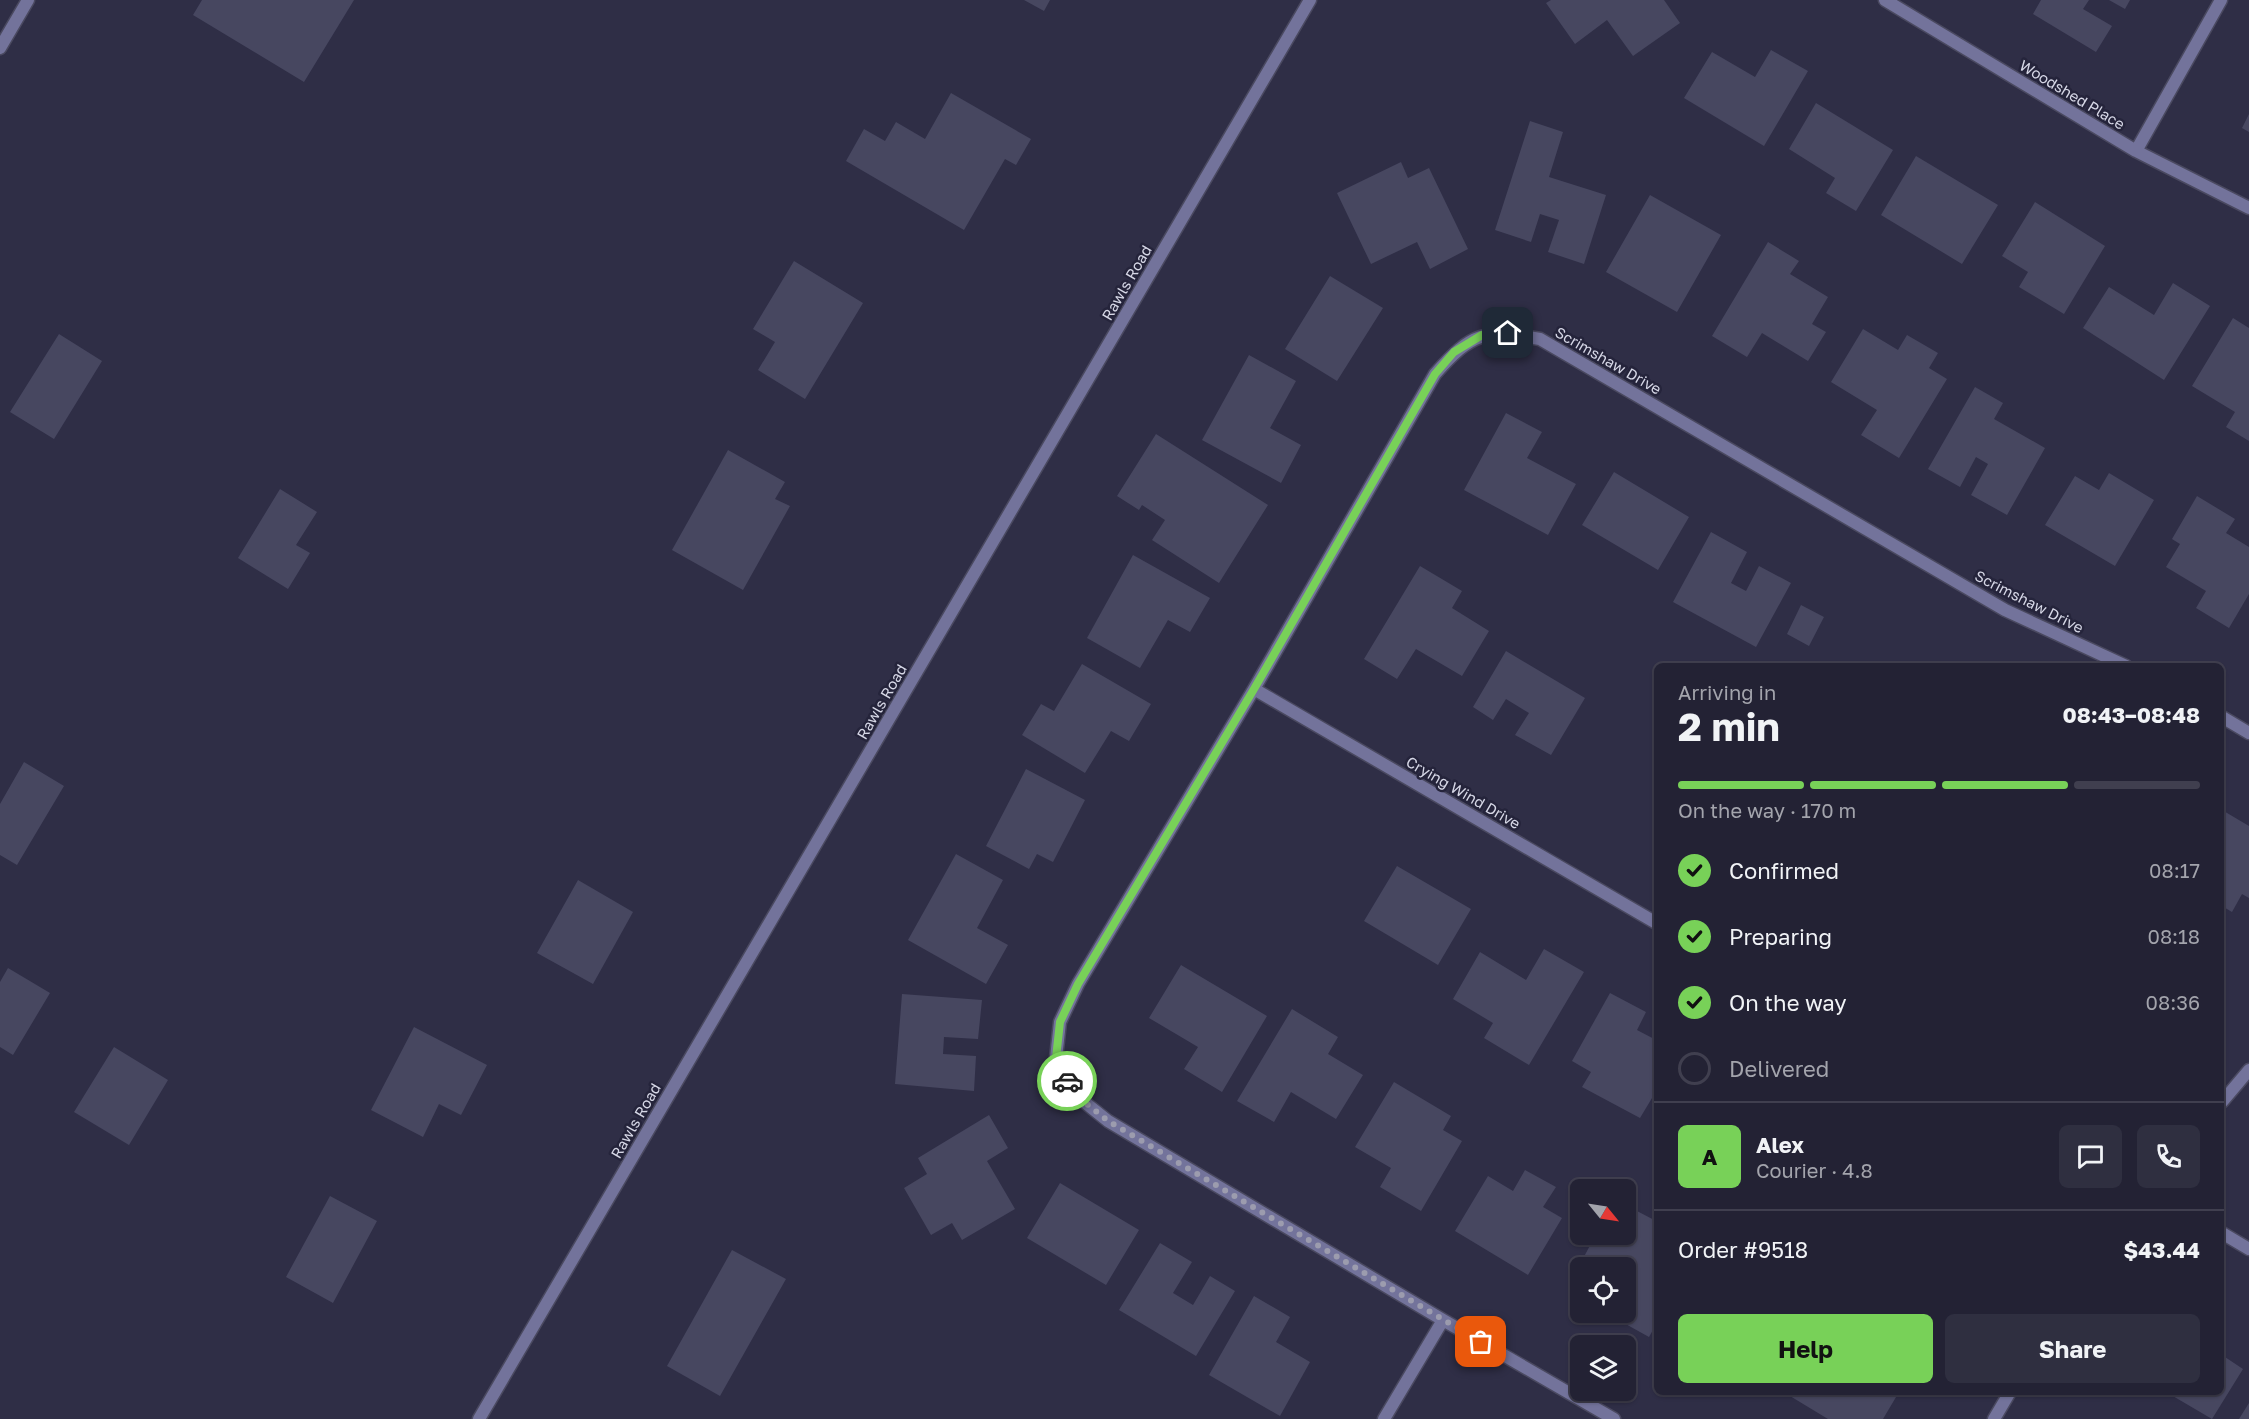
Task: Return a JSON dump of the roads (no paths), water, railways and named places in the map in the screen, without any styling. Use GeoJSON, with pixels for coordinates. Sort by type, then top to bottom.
{"type":"FeatureCollection","features":[{"type":"Feature","properties":{"kind":"street"},"geometry":{"type":"LineString","coordinates":[[0,48],[28,0]]}},
{"type":"Feature","properties":{"kind":"street","name":"Rawls Road"},"geometry":{"type":"LineString","coordinates":[[479,1419],[1310,0]]}},
{"type":"Feature","properties":{"kind":"street","name":"Woodshed Place"},"geometry":{"type":"LineString","coordinates":[[1885,0],[2136,151],[2249,207]]}},
{"type":"Feature","properties":{"kind":"street"},"geometry":{"type":"LineString","coordinates":[[2136,151],[2221,0]]}},
{"type":"Feature","properties":{"kind":"street","name":"Scrimshaw Drive"},"geometry":{"type":"LineString","coordinates":[[1614,1419],[1108,1121],[1073,1093],[1056,1058],[1060,1022],[1078,984],[1254,689],[1435,374],[1454,352],[1482,335],[1508,333],[1540,339],[2005,610],[2120,663]]}},
{"type":"Feature","properties":{"kind":"street","name":"Crying Wind Drive"},"geometry":{"type":"LineString","coordinates":[[1254,689],[1654,922]]}},
{"type":"Feature","properties":{"kind":"street"},"geometry":{"type":"LineString","coordinates":[[2224,718],[2249,734]]}},
{"type":"Feature","properties":{"kind":"street"},"geometry":{"type":"LineString","coordinates":[[2224,1100],[2249,1071]]}},
{"type":"Feature","properties":{"kind":"street"},"geometry":{"type":"LineString","coordinates":[[2224,1234],[2249,1249]]}},
{"type":"Feature","properties":{"kind":"street"},"geometry":{"type":"LineString","coordinates":[[1384,1419],[1443,1320]]}},
{"type":"Feature","properties":{"kind":"street"},"geometry":{"type":"LineString","coordinates":[[1994,1419],[2008,1395]]}}]}
